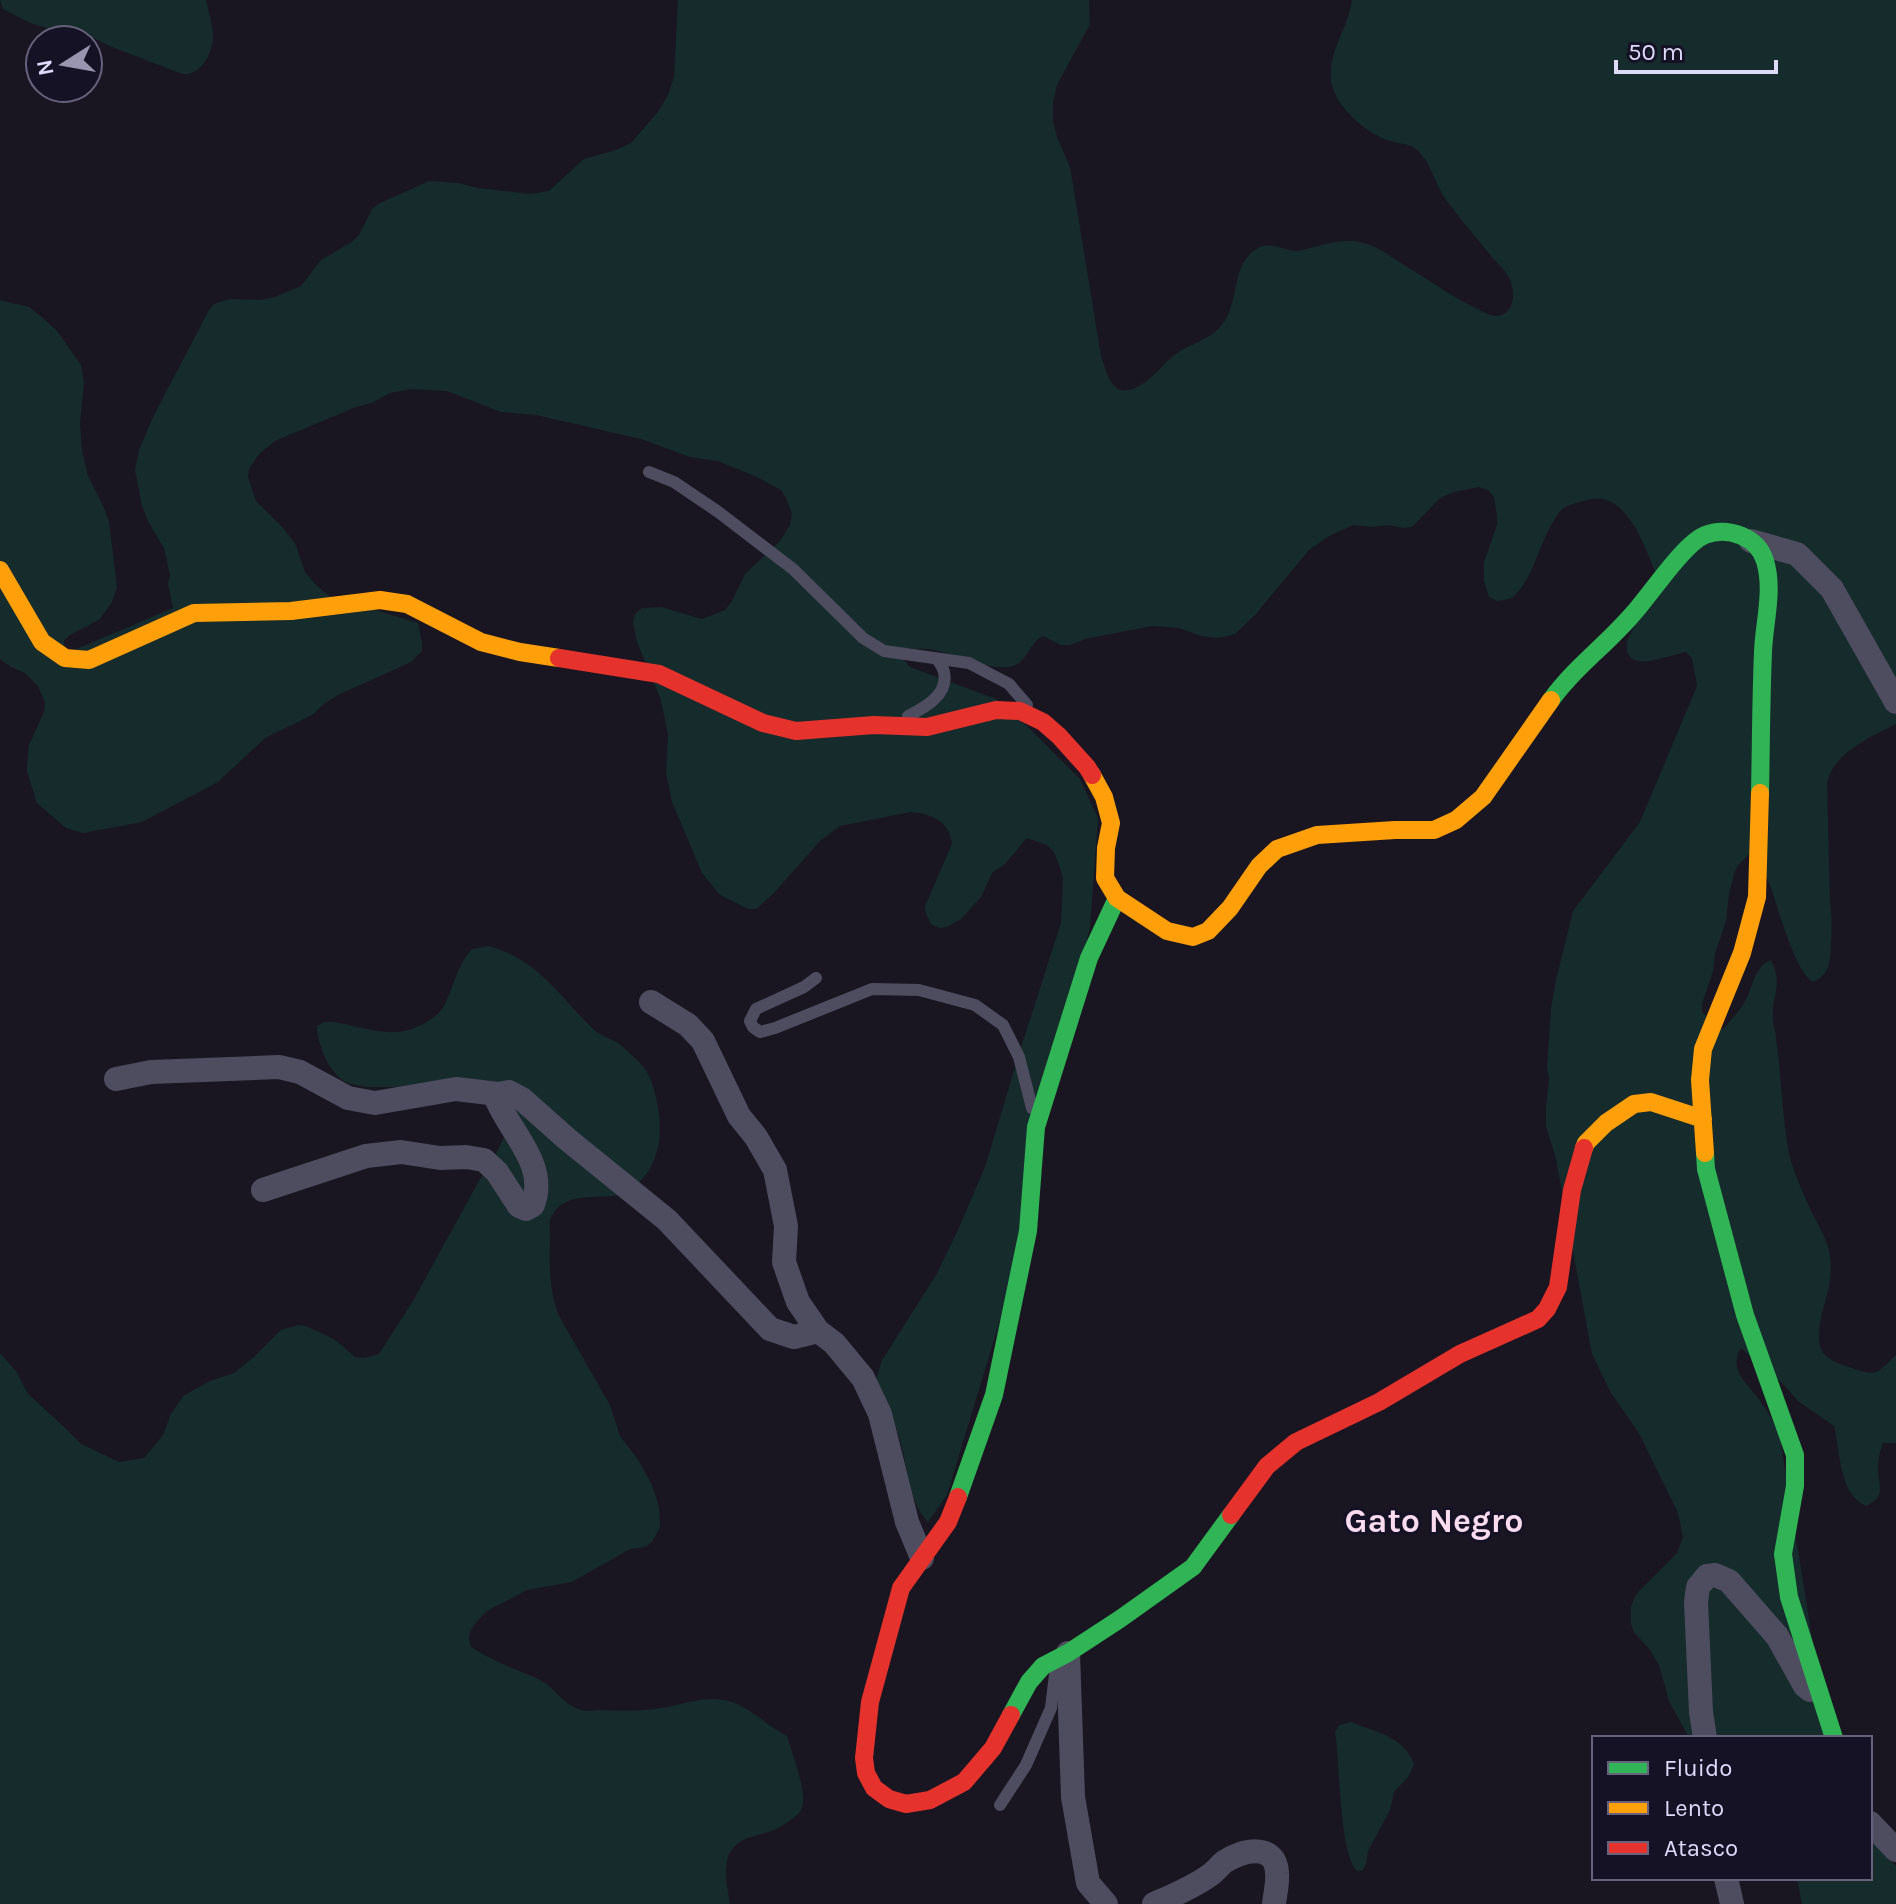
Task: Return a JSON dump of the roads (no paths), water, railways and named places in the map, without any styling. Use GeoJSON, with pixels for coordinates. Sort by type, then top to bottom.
{"type":"FeatureCollection","features":[{"type":"Feature","properties":{"kind":"street"},"geometry":{"type":"LineString","coordinates":[[0,570],[42,642],[65,658],[89,660],[194,613],[291,611],[380,600],[407,604],[481,642],[520,652],[659,674],[763,723],[796,731],[874,725],[927,727],[996,710],[1020,711],[1043,722],[1059,736],[1087,767],[1104,797],[1111,823],[1105,878],[1117,898],[1167,931],[1193,937],[1208,931],[1230,908],[1259,866],[1277,849],[1317,835],[1434,830],[1456,820],[1483,797],[1566,679],[1630,618],[1688,547],[1705,535],[1728,531],[1797,554],[1832,589],[1896,702]]}},
{"type":"Feature","properties":{"kind":"street"},"geometry":{"type":"LineString","coordinates":[[1751,541],[1764,557],[1769,578],[1763,650],[1759,872],[1757,897],[1742,953],[1703,1049],[1700,1080],[1706,1169],[1745,1315],[1795,1455],[1795,1486],[1783,1554],[1789,1597],[1833,1736]]}},
{"type":"Feature","properties":{"kind":"street"},"geometry":{"type":"LineString","coordinates":[[1117,898],[1089,958],[1036,1127],[1028,1231],[994,1395],[948,1522],[901,1588],[870,1702],[864,1758],[866,1773],[874,1788],[889,1799],[906,1804],[930,1800],[964,1782],[993,1748],[1029,1682],[1043,1666],[1193,1567],[1267,1466],[1296,1442],[1379,1402],[1460,1354],[1538,1319],[1558,1287],[1572,1190],[1586,1143],[1606,1123],[1634,1104],[1651,1102],[1703,1119]]}},
{"type":"Feature","properties":{"kind":"street"},"geometry":{"type":"LineString","coordinates":[[651,1002],[688,1025],[703,1041],[739,1116],[756,1137],[775,1170],[786,1226],[784,1262],[798,1302],[818,1331],[834,1343],[863,1378],[880,1414],[907,1522],[922,1558]]}},
{"type":"Feature","properties":{"kind":"street"},"geometry":{"type":"LineString","coordinates":[[116,1079],[151,1072],[279,1067],[300,1072],[348,1098],[375,1103],[456,1089],[498,1094],[509,1092],[522,1099],[667,1220],[770,1329],[794,1337],[818,1331]]}},
{"type":"Feature","properties":{"kind":"street"},"geometry":{"type":"LineString","coordinates":[[263,1190],[366,1156],[401,1152],[484,1160],[497,1172],[519,1206],[526,1209],[533,1205],[537,1194],[535,1176],[529,1152],[500,1109],[496,1098],[498,1094]]}},
{"type":"Feature","properties":{"kind":"street"},"geometry":{"type":"LineString","coordinates":[[1705,1736],[1696,1602],[1698,1587],[1707,1576],[1715,1575],[1729,1581],[1777,1636],[1805,1686],[1822,1700]]}},
{"type":"Feature","properties":{"kind":"street"},"geometry":{"type":"LineString","coordinates":[[1062,1656],[1073,1797],[1088,1883],[1106,1904]]}},
{"type":"Feature","properties":{"kind":"street"},"geometry":{"type":"LineString","coordinates":[[1872,1825],[1896,1850]]}},
{"type":"Feature","properties":{"kind":"street"},"geometry":{"type":"LineString","coordinates":[[1154,1904],[1209,1876],[1239,1854],[1255,1850],[1267,1854],[1275,1862],[1274,1904]]}},
{"type":"Feature","properties":{"kind":"street"},"geometry":{"type":"LineString","coordinates":[[1726,1880],[1732,1904]]}},
{"type":"Feature","properties":{"kind":"lane"},"geometry":{"type":"LineString","coordinates":[[649,472],[674,482],[782,561],[863,638],[884,651],[969,663],[1009,684],[1043,722]]}},
{"type":"Feature","properties":{"kind":"lane"},"geometry":{"type":"LineString","coordinates":[[891,726],[938,696],[944,683],[944,672],[938,660]]}},
{"type":"Feature","properties":{"kind":"lane"},"geometry":{"type":"LineString","coordinates":[[816,978],[804,987],[756,1009],[750,1021],[753,1027],[760,1032],[775,1028],[872,989],[919,990],[975,1005],[1003,1025],[1019,1057],[1036,1127]]}},
{"type":"Feature","properties":{"kind":"lane"},"geometry":{"type":"LineString","coordinates":[[1000,1805],[1026,1765],[1051,1708],[1062,1656]]}},
{"type":"Feature","properties":{"kind":"district","name":"Gato Negro"},"geometry":{"type":"Point","coordinates":[1434,1520]}}]}
